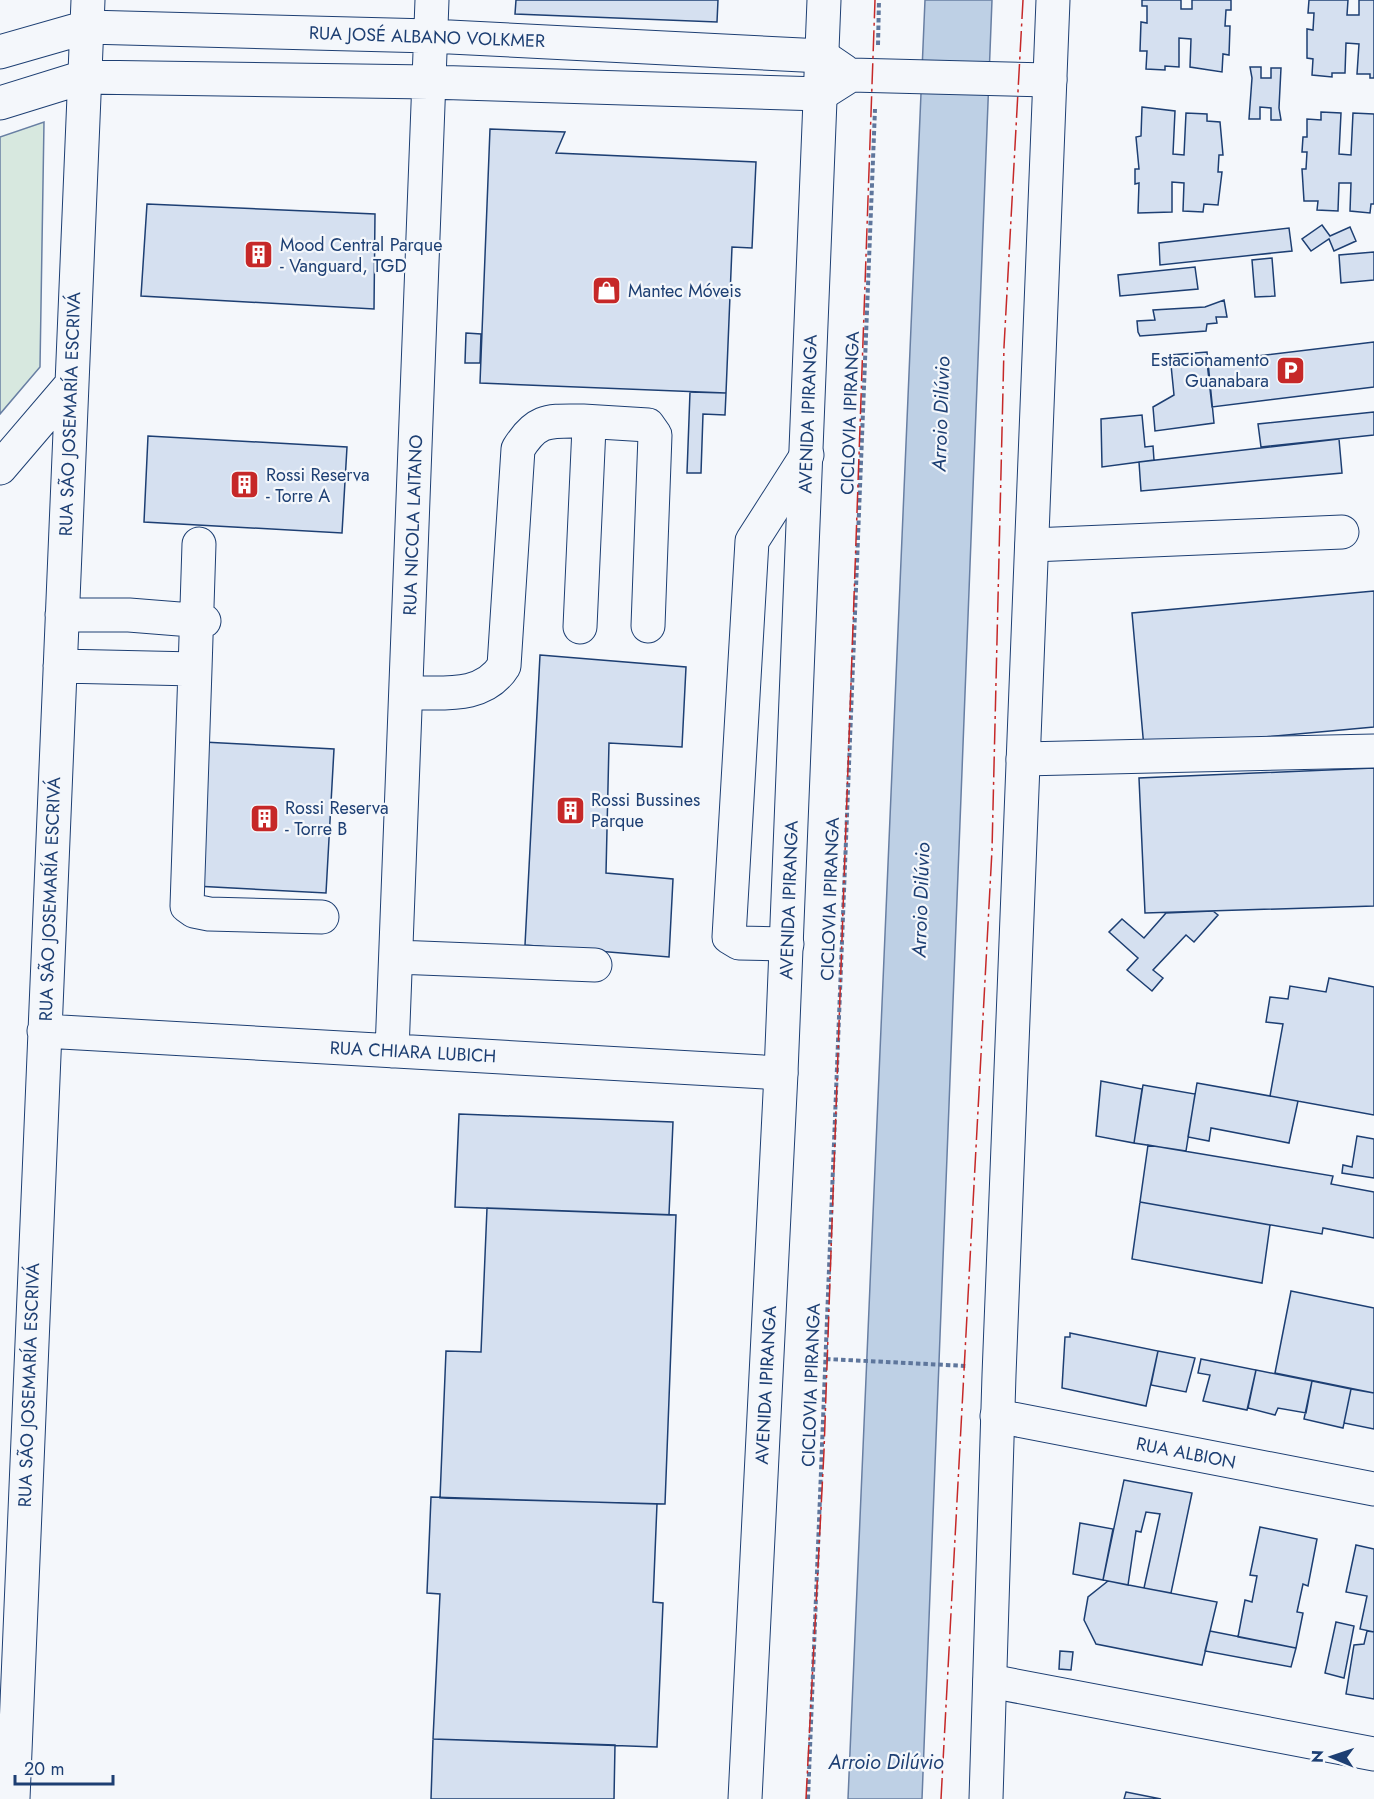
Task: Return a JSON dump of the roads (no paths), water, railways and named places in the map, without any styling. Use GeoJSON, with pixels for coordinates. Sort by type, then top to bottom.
{"type":"FeatureCollection","features":[{"type":"Feature","properties":{"kind":"street","name":"RUA NICOLA LAITANO"},"geometry":{"type":"LineString","coordinates":[[392,1051],[432,0]]}},
{"type":"Feature","properties":{"kind":"street","name":"AVENIDA IPIRANGA"},"geometry":{"type":"LineString","coordinates":[[745,1799],[787,944],[824,0]]}},
{"type":"Feature","properties":{"kind":"street"},"geometry":{"type":"LineString","coordinates":[[986,1799],[997,1416],[1053,0]]}},
{"type":"Feature","properties":{"kind":"street","name":"RUA JOSÉ ALBANO VOLKMER"},"geometry":{"type":"LineString","coordinates":[[0,52],[87,14],[430,36],[822,56]]}},
{"type":"Feature","properties":{"kind":"street","name":"RUA SÃO JOSEMARÍA ESCRIVÁ"},"geometry":{"type":"LineString","coordinates":[[13,1799],[87,14]]}},
{"type":"Feature","properties":{"kind":"street"},"geometry":{"type":"LineString","coordinates":[[822,56],[870,75],[1050,80]]}},
{"type":"Feature","properties":{"kind":"street"},"geometry":{"type":"LineString","coordinates":[[0,103],[84,77],[429,82],[822,94],[870,75]]}},
{"type":"Feature","properties":{"kind":"street"},"geometry":{"type":"LineString","coordinates":[[0,468],[71,385]]}},
{"type":"Feature","properties":{"kind":"street"},"geometry":{"type":"LineString","coordinates":[[406,693],[469,692],[497,676],[504,666],[518,449],[534,428],[547,420],[648,425],[655,435],[648,626]]}},
{"type":"Feature","properties":{"kind":"street"},"geometry":{"type":"LineString","coordinates":[[580,627],[590,438],[589,427],[583,421]]}},
{"type":"Feature","properties":{"kind":"street"},"geometry":{"type":"LineString","coordinates":[[787,944],[739,943],[729,937],[752,541],[807,455]]}},
{"type":"Feature","properties":{"kind":"street"},"geometry":{"type":"LineString","coordinates":[[1032,545],[1342,531]]}},
{"type":"Feature","properties":{"kind":"street"},"geometry":{"type":"LineString","coordinates":[[199,544],[200,621],[195,669],[187,906],[194,911],[209,914],[322,917]]}},
{"type":"Feature","properties":{"kind":"street"},"geometry":{"type":"LineString","coordinates":[[62,615],[129,615],[200,621]]}},
{"type":"Feature","properties":{"kind":"street"},"geometry":{"type":"LineString","coordinates":[[60,666],[195,669]]}},
{"type":"Feature","properties":{"kind":"street"},"geometry":{"type":"LineString","coordinates":[[1023,759],[1374,751]]}},
{"type":"Feature","properties":{"kind":"street"},"geometry":{"type":"LineString","coordinates":[[396,957],[595,965]]}},
{"type":"Feature","properties":{"kind":"street","name":"RUA CHIARA LUBICH"},"geometry":{"type":"LineString","coordinates":[[44,1031],[781,1073]]}},
{"type":"Feature","properties":{"kind":"street","name":"RUA ALBION"},"geometry":{"type":"LineString","coordinates":[[997,1416],[1374,1490]]}},
{"type":"Feature","properties":{"kind":"street"},"geometry":{"type":"LineString","coordinates":[[990,1681],[1374,1754]]}},
{"type":"Feature","properties":{"kind":"water","name":"Arroio Dilúvio"},"geometry":{"type":"Polygon","coordinates":[[[925,0],[992,0],[922,1799],[848,1799],[925,0]]]}},
{"type":"Feature","properties":{"kind":"place","name":"Mood Central Parque - Vanguard, TGD"},"geometry":{"type":"Point","coordinates":[259,255]}},
{"type":"Feature","properties":{"kind":"place","name":"Mantec Móveis"},"geometry":{"type":"Point","coordinates":[607,291]}},
{"type":"Feature","properties":{"kind":"place","name":"Estacionamento Guanabara"},"geometry":{"type":"Point","coordinates":[1290,370]}},
{"type":"Feature","properties":{"kind":"place","name":"Rossi Reserva - Torre A"},"geometry":{"type":"Point","coordinates":[245,485]}},
{"type":"Feature","properties":{"kind":"place","name":"Rossi Bussines Parque"},"geometry":{"type":"Point","coordinates":[570,810]}},
{"type":"Feature","properties":{"kind":"place","name":"Rossi Reserva - Torre B"},"geometry":{"type":"Point","coordinates":[264,818]}}]}
